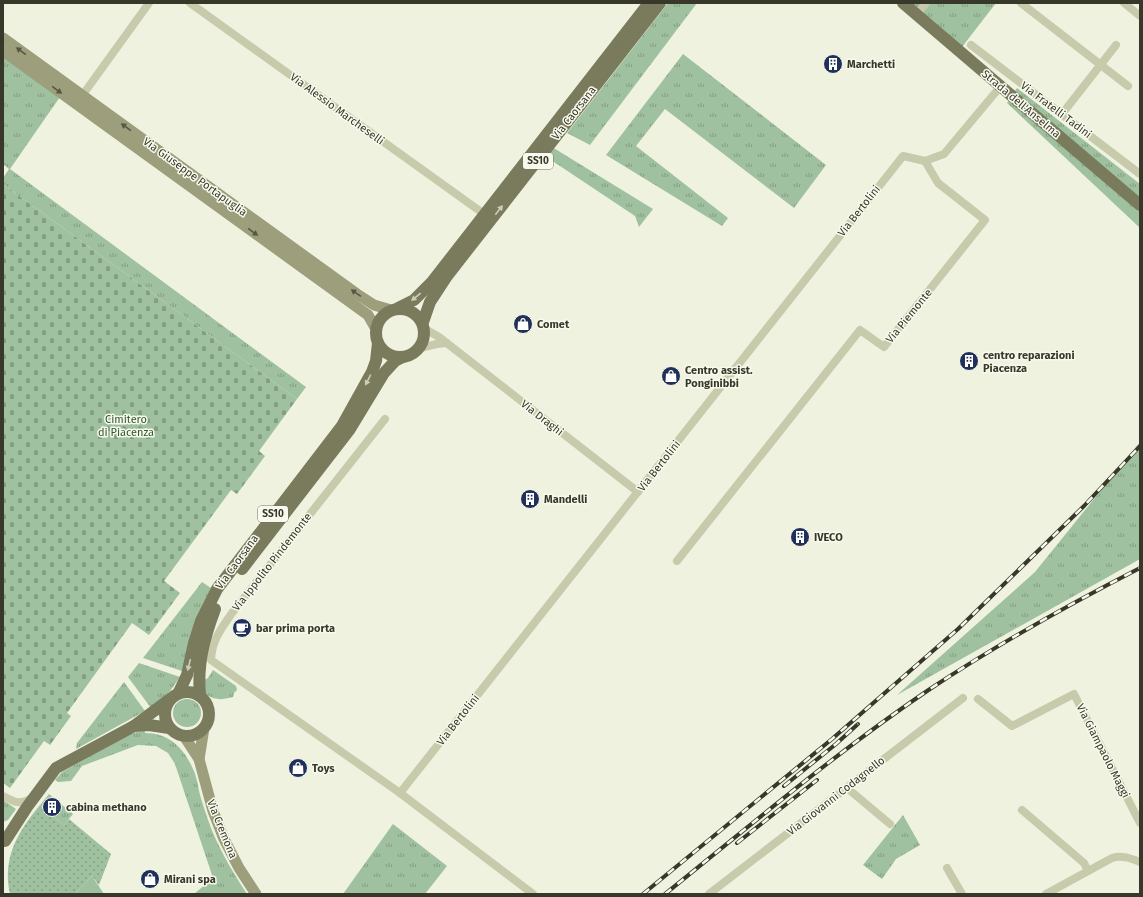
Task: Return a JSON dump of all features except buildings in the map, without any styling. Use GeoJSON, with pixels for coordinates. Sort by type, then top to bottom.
{"type":"FeatureCollection","features":[{"type":"Feature","properties":{"kind":"main road","name":"Via Caorsana"},"geometry":{"type":"LineString","coordinates":[[394,309],[414,300],[428,287],[649,3]]}},
{"type":"Feature","properties":{"kind":"main road","name":"Via Caorsana"},"geometry":{"type":"LineString","coordinates":[[424,325],[430,302],[447,276],[660,3]]}},
{"type":"Feature","properties":{"kind":"main road","name":"Strada dell'Anselma"},"geometry":{"type":"LineString","coordinates":[[903,3],[1140,205]]}},
{"type":"Feature","properties":{"kind":"main road","name":"Via Giuseppe Portapuglia"},"geometry":{"type":"LineString","coordinates":[[3,38],[79,100],[368,315],[376,329]]}},
{"type":"Feature","properties":{"kind":"main road","name":"Via Giuseppe Portapuglia"},"geometry":{"type":"LineString","coordinates":[[3,51],[79,100],[357,294],[374,305],[394,309]]}},
{"type":"Feature","properties":{"kind":"main road"},"geometry":{"type":"LineString","coordinates":[[394,309],[405,309],[412,311],[418,316],[424,325]]}},
{"type":"Feature","properties":{"kind":"main road","name":"SS10"},"geometry":{"type":"LineString","coordinates":[[378,343],[376,329],[379,321],[384,315],[394,309]]}},
{"type":"Feature","properties":{"kind":"main road","name":"SS10"},"geometry":{"type":"LineString","coordinates":[[403,358],[420,348],[423,342],[424,325]]}},
{"type":"Feature","properties":{"kind":"main road","name":"Via Caorsana"},"geometry":{"type":"LineString","coordinates":[[175,696],[187,675],[194,643],[201,621],[217,589],[342,426],[372,372],[376,361],[378,343]]}},
{"type":"Feature","properties":{"kind":"main road"},"geometry":{"type":"LineString","coordinates":[[378,343],[388,354],[403,358]]}},
{"type":"Feature","properties":{"kind":"main road","name":"Via Caorsana"},"geometry":{"type":"LineString","coordinates":[[200,695],[198,678],[201,651],[210,622],[224,593],[350,429],[384,373],[395,362],[403,358]]}},
{"type":"Feature","properties":{"kind":"main road"},"geometry":{"type":"LineString","coordinates":[[4,842],[27,807],[56,768],[134,726],[175,696],[186,691],[200,695]]}},
{"type":"Feature","properties":{"kind":"main road","name":"SS10"},"geometry":{"type":"LineString","coordinates":[[199,759],[204,728],[208,721],[209,714],[208,706],[200,695]]}},
{"type":"Feature","properties":{"kind":"main road","name":"SS10"},"geometry":{"type":"LineString","coordinates":[[169,728],[164,716],[166,704],[175,696]]}},
{"type":"Feature","properties":{"kind":"main road"},"geometry":{"type":"LineString","coordinates":[[134,726],[149,725],[169,728],[184,736],[192,736],[204,728]]}},
{"type":"Feature","properties":{"kind":"main road"},"geometry":{"type":"LineString","coordinates":[[184,736],[199,759]]}},
{"type":"Feature","properties":{"kind":"main road","name":"Via Cremona"},"geometry":{"type":"LineString","coordinates":[[199,759],[213,811],[224,839],[239,868],[256,894]]}},
{"type":"Feature","properties":{"kind":"main road"},"geometry":{"type":"LineString","coordinates":[[3,828],[27,807]]}},
{"type":"Feature","properties":{"kind":"street"},"geometry":{"type":"LineString","coordinates":[[79,100],[149,3]]}},
{"type":"Feature","properties":{"kind":"street","name":"Via Alessio Marcheselli"},"geometry":{"type":"LineString","coordinates":[[190,3],[484,214]]}},
{"type":"Feature","properties":{"kind":"street"},"geometry":{"type":"LineString","coordinates":[[916,15],[926,3]]}},
{"type":"Feature","properties":{"kind":"street"},"geometry":{"type":"LineString","coordinates":[[1021,3],[1128,86]]}},
{"type":"Feature","properties":{"kind":"street"},"geometry":{"type":"LineString","coordinates":[[1124,3],[1140,16]]}},
{"type":"Feature","properties":{"kind":"street","name":"Via Fratelli Tadini"},"geometry":{"type":"LineString","coordinates":[[971,45],[1140,174]]}},
{"type":"Feature","properties":{"kind":"street"},"geometry":{"type":"LineString","coordinates":[[1062,114],[1116,46]]}},
{"type":"Feature","properties":{"kind":"street"},"geometry":{"type":"LineString","coordinates":[[925,161],[944,154],[1000,87]]}},
{"type":"Feature","properties":{"kind":"street","name":"Via Bertolini"},"geometry":{"type":"LineString","coordinates":[[400,793],[903,156],[925,161]]}},
{"type":"Feature","properties":{"kind":"street","name":"Via Piemonte"},"geometry":{"type":"LineString","coordinates":[[677,561],[860,330],[884,347],[986,220],[938,183],[925,161]]}},
{"type":"Feature","properties":{"kind":"street","name":"Via Draghi"},"geometry":{"type":"LineString","coordinates":[[424,325],[638,492]]}},
{"type":"Feature","properties":{"kind":"street"},"geometry":{"type":"LineString","coordinates":[[420,348],[446,343]]}},
{"type":"Feature","properties":{"kind":"street","name":"Via Ippolito Pindemonte"},"geometry":{"type":"LineString","coordinates":[[385,419],[219,631],[211,648],[211,660],[400,793]]}},
{"type":"Feature","properties":{"kind":"street","name":"Via Giampaolo Maggi"},"geometry":{"type":"LineString","coordinates":[[978,699],[1012,726],[1074,694],[1140,823]]}},
{"type":"Feature","properties":{"kind":"street","name":"Via Giovanni Codagnello"},"geometry":{"type":"LineString","coordinates":[[709,894],[964,698]]}},
{"type":"Feature","properties":{"kind":"street"},"geometry":{"type":"LineString","coordinates":[[847,788],[890,824]]}},
{"type":"Feature","properties":{"kind":"street"},"geometry":{"type":"LineString","coordinates":[[400,793],[532,894]]}},
{"type":"Feature","properties":{"kind":"street"},"geometry":{"type":"LineString","coordinates":[[3,796],[18,803],[23,803],[36,795]]}},
{"type":"Feature","properties":{"kind":"street"},"geometry":{"type":"LineString","coordinates":[[1022,810],[1084,863],[1088,871]]}},
{"type":"Feature","properties":{"kind":"street"},"geometry":{"type":"LineString","coordinates":[[1046,894],[1112,858],[1119,856],[1140,862]]}},
{"type":"Feature","properties":{"kind":"street"},"geometry":{"type":"LineString","coordinates":[[947,868],[962,894]]}},
{"type":"Feature","properties":{"kind":"green space"},"geometry":{"type":"Polygon","coordinates":[[[668,3],[697,3],[590,145],[567,133],[668,3]]]}},
{"type":"Feature","properties":{"kind":"green space"},"geometry":{"type":"Polygon","coordinates":[[[911,3],[996,3],[962,47],[911,3]]]}},
{"type":"Feature","properties":{"kind":"green space"},"geometry":{"type":"Polygon","coordinates":[[[3,52],[62,94],[10,169],[306,387],[297,399],[3,184],[3,178],[9,169],[3,164],[3,52]]]}},
{"type":"Feature","properties":{"kind":"green space"},"geometry":{"type":"Polygon","coordinates":[[[683,54],[826,165],[794,208],[665,109],[636,146],[728,218],[722,226],[606,155],[683,54]]]}},
{"type":"Feature","properties":{"kind":"green space"},"geometry":{"type":"Polygon","coordinates":[[[1017,88],[1140,184],[1140,228],[1007,103],[1017,88]]]}},
{"type":"Feature","properties":{"kind":"green space"},"geometry":{"type":"Polygon","coordinates":[[[552,147],[653,209],[639,227],[635,216],[545,156],[552,147]]]}},
{"type":"Feature","properties":{"kind":"green space","name":"Cimitero di Piacenza"},"geometry":{"type":"Polygon","coordinates":[[[3,184],[297,399],[259,451],[265,456],[237,494],[231,490],[164,581],[180,593],[149,635],[132,623],[67,713],[71,716],[50,745],[44,741],[10,788],[3,783],[3,184]]]}},
{"type":"Feature","properties":{"kind":"green space"},"geometry":{"type":"Polygon","coordinates":[[[1140,442],[1140,559],[897,695],[1035,572],[1140,442]]]}},
{"type":"Feature","properties":{"kind":"green space"},"geometry":{"type":"Polygon","coordinates":[[[202,582],[211,588],[201,608],[182,671],[143,658],[202,582]]]}},
{"type":"Feature","properties":{"kind":"green space"},"geometry":{"type":"Polygon","coordinates":[[[139,663],[180,677],[168,694],[151,708],[128,677],[139,663]]]}},
{"type":"Feature","properties":{"kind":"green space"},"geometry":{"type":"Polygon","coordinates":[[[213,670],[236,686],[237,690],[233,697],[218,699],[204,693],[201,682],[208,678],[213,670]]]}},
{"type":"Feature","properties":{"kind":"green space"},"geometry":{"type":"Polygon","coordinates":[[[124,682],[145,711],[76,749],[77,743],[124,682]]]}},
{"type":"Feature","properties":{"kind":"green space"},"geometry":{"type":"Polygon","coordinates":[[[187,699],[197,703],[201,713],[197,723],[187,727],[177,723],[173,713],[177,703],[187,699]]]}},
{"type":"Feature","properties":{"kind":"green space"},"geometry":{"type":"Polygon","coordinates":[[[145,730],[145,733],[161,736],[175,743],[189,761],[194,772],[213,833],[228,864],[247,894],[194,894],[213,878],[175,764],[168,753],[156,746],[138,745],[82,766],[71,781],[58,782],[55,780],[62,772],[130,734],[145,730]]]}},
{"type":"Feature","properties":{"kind":"green space"},"geometry":{"type":"Polygon","coordinates":[[[49,794],[73,814],[64,825],[40,805],[49,794]]]}},
{"type":"Feature","properties":{"kind":"green space"},"geometry":{"type":"Polygon","coordinates":[[[3,800],[16,809],[8,820],[3,822],[3,800]]]}},
{"type":"Feature","properties":{"kind":"green space"},"geometry":{"type":"Polygon","coordinates":[[[40,805],[64,825],[69,819],[111,854],[99,885],[92,876],[75,894],[10,894],[8,868],[10,857],[19,835],[40,805]]]}},
{"type":"Feature","properties":{"kind":"green space"},"geometry":{"type":"Polygon","coordinates":[[[903,815],[920,845],[896,859],[882,879],[863,865],[903,815]]]}},
{"type":"Feature","properties":{"kind":"green space"},"geometry":{"type":"Polygon","coordinates":[[[393,824],[447,866],[425,894],[343,894],[393,824]]]}},
{"type":"Feature","properties":{"kind":"green space"},"geometry":{"type":"Polygon","coordinates":[[[92,876],[104,894],[75,894],[92,876]]]}},
{"type":"Feature","properties":{"kind":"railway"},"geometry":{"type":"LineString","coordinates":[[643,894],[832,739],[958,629],[1084,506],[1140,446]]}},
{"type":"Feature","properties":{"kind":"railway"},"geometry":{"type":"LineString","coordinates":[[665,894],[862,737],[930,689],[981,656],[1086,596],[1140,568]]}},
{"type":"Feature","properties":{"kind":"railway"},"geometry":{"type":"LineString","coordinates":[[784,786],[836,744],[858,724]]}},
{"type":"Feature","properties":{"kind":"railway"},"geometry":{"type":"LineString","coordinates":[[737,843],[817,780]]}},
{"type":"Feature","properties":{"kind":"place","name":"Marchetti"},"geometry":{"type":"Point","coordinates":[833,64]}},
{"type":"Feature","properties":{"kind":"place","name":"Comet"},"geometry":{"type":"Point","coordinates":[523,324]}},
{"type":"Feature","properties":{"kind":"place","name":"centro reparazioni Piacenza"},"geometry":{"type":"Point","coordinates":[969,361]}},
{"type":"Feature","properties":{"kind":"place","name":"Centro assist. Ponginibbi"},"geometry":{"type":"Point","coordinates":[671,376]}},
{"type":"Feature","properties":{"kind":"place","name":"Mandelli"},"geometry":{"type":"Point","coordinates":[530,499]}},
{"type":"Feature","properties":{"kind":"place","name":"IVECO"},"geometry":{"type":"Point","coordinates":[800,537]}},
{"type":"Feature","properties":{"kind":"place","name":"bar prima porta"},"geometry":{"type":"Point","coordinates":[242,628]}},
{"type":"Feature","properties":{"kind":"place","name":"Toys"},"geometry":{"type":"Point","coordinates":[298,768]}},
{"type":"Feature","properties":{"kind":"place","name":"cabina methano"},"geometry":{"type":"Point","coordinates":[52,807]}},
{"type":"Feature","properties":{"kind":"place","name":"Mirani spa"},"geometry":{"type":"Point","coordinates":[150,879]}}]}
